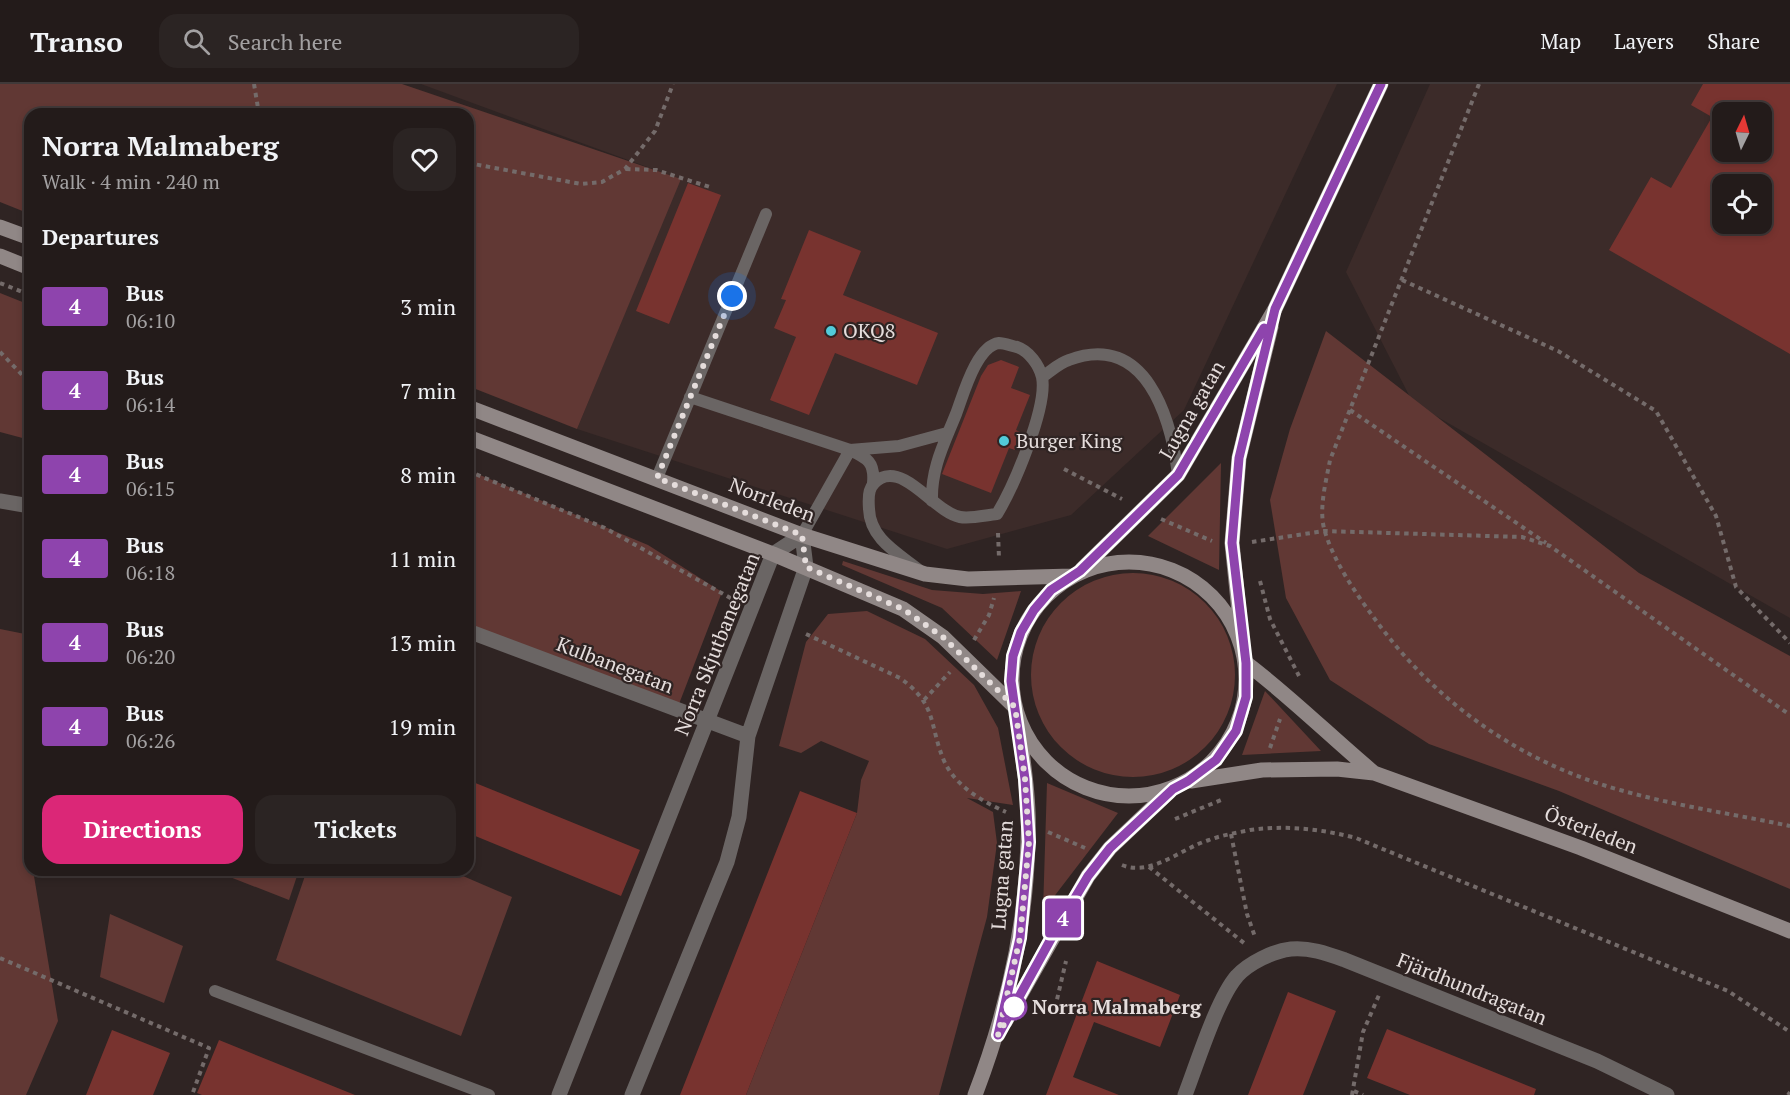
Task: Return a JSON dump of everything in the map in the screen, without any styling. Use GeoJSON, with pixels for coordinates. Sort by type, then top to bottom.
{"type":"FeatureCollection","features":[{"type":"Feature","properties":{"kind":"main road","name":"Lugna gatan"},"geometry":{"type":"LineString","coordinates":[[975,1095],[998,1035],[1020,938],[1029,842],[1025,779],[1011,681],[1013,656],[1021,632],[1034,610],[1051,590],[1076,574],[1178,475],[1275,309],[1381,84]]}},
{"type":"Feature","properties":{"kind":"main road"},"geometry":{"type":"LineString","coordinates":[[0,227],[24,236]]}},
{"type":"Feature","properties":{"kind":"main road"},"geometry":{"type":"LineString","coordinates":[[0,256],[24,266]]}},
{"type":"Feature","properties":{"kind":"main road","name":"Lugna gatan"},"geometry":{"type":"LineString","coordinates":[[1243,646],[1232,543],[1239,458],[1275,309]]}},
{"type":"Feature","properties":{"kind":"main road","name":"Norrleden"},"geometry":{"type":"LineString","coordinates":[[474,409],[802,535],[925,574],[968,579],[1076,574]]}},
{"type":"Feature","properties":{"kind":"main road"},"geometry":{"type":"LineString","coordinates":[[474,439],[806,567],[903,609],[943,637],[1016,712],[1032,745],[1053,769],[1080,786],[1110,795],[1142,796],[1173,789],[1216,760],[1236,731],[1246,697],[1246,663],[1243,646],[1229,615],[1207,590],[1179,572],[1146,562],[1113,562],[1076,574]]}},
{"type":"Feature","properties":{"kind":"main road","name":"Österleden"},"geometry":{"type":"LineString","coordinates":[[1246,663],[1288,695],[1305,714],[1374,772]]}},
{"type":"Feature","properties":{"kind":"main road","name":"Österleden"},"geometry":{"type":"LineString","coordinates":[[1188,781],[1262,770],[1336,769],[1374,772],[1581,848],[1790,931]]}},
{"type":"Feature","properties":{"kind":"main road","name":"Lugna gatan"},"geometry":{"type":"LineString","coordinates":[[998,1035],[1088,876],[1110,848],[1173,789]]}},
{"type":"Feature","properties":{"kind":"street"},"geometry":{"type":"LineString","coordinates":[[0,501],[24,505]]}},
{"type":"Feature","properties":{"kind":"street","name":"Norra Skjutbanegatan"},"geometry":{"type":"LineString","coordinates":[[559,1095],[773,554],[802,535]]}},
{"type":"Feature","properties":{"kind":"street"},"geometry":{"type":"LineString","coordinates":[[632,1095],[727,862],[739,817],[748,736],[806,567],[802,535]]}},
{"type":"Feature","properties":{"kind":"street","name":"Kulbanegatan"},"geometry":{"type":"LineString","coordinates":[[474,633],[708,723],[748,736]]}},
{"type":"Feature","properties":{"kind":"street","name":"Fjärdhundragatan"},"geometry":{"type":"LineString","coordinates":[[1260,960],[1290,949],[1318,951],[1597,1061],[1667,1095]]}},
{"type":"Feature","properties":{"kind":"street"},"geometry":{"type":"LineString","coordinates":[[1185,1095],[1219,1009],[1237,975],[1260,960]]}},
{"type":"Feature","properties":{"kind":"lane"},"geometry":{"type":"LineString","coordinates":[[657,478],[766,214]]}},
{"type":"Feature","properties":{"kind":"lane"},"geometry":{"type":"LineString","coordinates":[[873,483],[886,476],[900,477],[932,501],[961,517],[997,514],[1008,497],[1042,399],[1042,377],[1035,360],[1020,348],[1001,343],[991,346],[981,356],[968,381],[939,452],[931,483],[932,501]]}},
{"type":"Feature","properties":{"kind":"lane"},"geometry":{"type":"LineString","coordinates":[[1042,377],[1067,360],[1093,354],[1118,358],[1142,374],[1165,412],[1174,443],[1178,475]]}},
{"type":"Feature","properties":{"kind":"lane"},"geometry":{"type":"LineString","coordinates":[[690,397],[850,450],[868,459],[874,469],[873,483],[868,494],[869,515],[877,537],[925,574]]}},
{"type":"Feature","properties":{"kind":"lane"},"geometry":{"type":"LineString","coordinates":[[850,450],[899,446],[947,433]]}},
{"type":"Feature","properties":{"kind":"lane"},"geometry":{"type":"LineString","coordinates":[[802,535],[850,450]]}},
{"type":"Feature","properties":{"kind":"lane"},"geometry":{"type":"LineString","coordinates":[[216,991],[489,1095]]}},
{"type":"Feature","properties":{"kind":"path"},"geometry":{"type":"LineString","coordinates":[[254,84],[258,108]]}},
{"type":"Feature","properties":{"kind":"path"},"geometry":{"type":"LineString","coordinates":[[474,164],[581,184],[602,182],[626,169],[655,131],[673,84]]}},
{"type":"Feature","properties":{"kind":"path"},"geometry":{"type":"LineString","coordinates":[[1479,84],[1330,460],[1323,502],[1324,531],[1359,597],[1407,661],[1466,715],[1499,738],[1534,758],[1620,790],[1790,826]]}},
{"type":"Feature","properties":{"kind":"path"},"geometry":{"type":"LineString","coordinates":[[626,169],[656,170],[713,188]]}},
{"type":"Feature","properties":{"kind":"path"},"geometry":{"type":"LineString","coordinates":[[1402,280],[1558,351],[1656,411],[1716,516],[1736,587],[1790,643]]}},
{"type":"Feature","properties":{"kind":"path"},"geometry":{"type":"LineString","coordinates":[[0,283],[24,293]]}},
{"type":"Feature","properties":{"kind":"path"},"geometry":{"type":"LineString","coordinates":[[0,352],[24,377]]}},
{"type":"Feature","properties":{"kind":"path"},"geometry":{"type":"LineString","coordinates":[[1350,411],[1550,546],[1790,715]]}},
{"type":"Feature","properties":{"kind":"path"},"geometry":{"type":"LineString","coordinates":[[1064,469],[1172,526],[1210,541],[1232,543],[1324,531],[1522,537],[1550,546]]}},
{"type":"Feature","properties":{"kind":"path"},"geometry":{"type":"LineString","coordinates":[[924,700],[963,659],[988,615],[998,576],[997,514]]}},
{"type":"Feature","properties":{"kind":"path"},"geometry":{"type":"LineString","coordinates":[[1260,960],[1149,867],[1208,840],[1231,834],[1294,828],[1356,838],[1728,991],[1790,1032]]}},
{"type":"Feature","properties":{"kind":"path"},"geometry":{"type":"LineString","coordinates":[[1231,834],[1247,914],[1260,960]]}},
{"type":"Feature","properties":{"kind":"path"},"geometry":{"type":"LineString","coordinates":[[0,958],[209,1048],[192,1095]]}},
{"type":"Feature","properties":{"kind":"path"},"geometry":{"type":"LineString","coordinates":[[1363,1095],[1353,1093],[1363,1032],[1387,977]]}},
{"type":"Feature","properties":{"kind":"shaded area"},"geometry":{"type":"Polygon","coordinates":[[[0,84],[402,84],[472,108],[24,108],[24,212],[0,202],[0,84]]]}},
{"type":"Feature","properties":{"kind":"shaded area"},"geometry":{"type":"Polygon","coordinates":[[[421,84],[1337,84],[1184,410],[1071,515],[947,549],[577,429],[680,179],[421,84]]]}},
{"type":"Feature","properties":{"kind":"shaded area"},"geometry":{"type":"Polygon","coordinates":[[[1430,84],[1790,84],[1790,618],[1413,403],[1346,272],[1430,84]]]}},
{"type":"Feature","properties":{"kind":"shaded area"},"geometry":{"type":"Polygon","coordinates":[[[474,109],[681,179],[577,429],[474,388],[474,109]]]}},
{"type":"Feature","properties":{"kind":"shaded area"},"geometry":{"type":"Polygon","coordinates":[[[0,293],[24,303],[24,438],[0,432],[0,293]]]}},
{"type":"Feature","properties":{"kind":"shaded area"},"geometry":{"type":"Polygon","coordinates":[[[1326,331],[1639,573],[1790,656],[1790,889],[1559,791],[1429,744],[1330,680],[1286,598],[1270,500],[1290,429],[1326,331]]]}},
{"type":"Feature","properties":{"kind":"shaded area"},"geometry":{"type":"Polygon","coordinates":[[[1221,463],[1219,570],[1148,536],[1221,463]]]}},
{"type":"Feature","properties":{"kind":"shaded area"},"geometry":{"type":"Polygon","coordinates":[[[474,472],[648,545],[722,592],[679,704],[474,628],[474,472]]]}},
{"type":"Feature","properties":{"kind":"shaded area"},"geometry":{"type":"Polygon","coordinates":[[[843,561],[932,590],[983,594],[1021,591],[997,660],[942,608],[842,565],[843,561]]]}},
{"type":"Feature","properties":{"kind":"shaded area"},"geometry":{"type":"Polygon","coordinates":[[[1133,573],[1153,575],[1181,585],[1198,596],[1212,610],[1227,636],[1233,655],[1235,675],[1233,695],[1223,723],[1212,740],[1198,754],[1172,769],[1153,775],[1133,777],[1113,775],[1085,765],[1068,754],[1054,740],[1039,714],[1033,695],[1031,675],[1033,655],[1043,627],[1054,610],[1068,596],[1094,581],[1113,575],[1133,573]]]}},
{"type":"Feature","properties":{"kind":"shaded area"},"geometry":{"type":"Polygon","coordinates":[[[867,611],[925,639],[974,685],[998,728],[1013,805],[967,798],[993,812],[997,843],[987,917],[939,1095],[746,1095],[857,813],[861,780],[869,761],[821,741],[801,753],[779,746],[806,642],[828,614],[867,611]]]}},
{"type":"Feature","properties":{"kind":"shaded area"},"geometry":{"type":"Polygon","coordinates":[[[0,629],[24,634],[24,876],[34,876],[58,1021],[26,1095],[0,1095],[0,629]]]}},
{"type":"Feature","properties":{"kind":"shaded area"},"geometry":{"type":"Polygon","coordinates":[[[1265,691],[1321,751],[1242,755],[1265,691]]]}},
{"type":"Feature","properties":{"kind":"shaded area"},"geometry":{"type":"Polygon","coordinates":[[[1047,783],[1118,813],[1043,911],[1047,783]]]}},
{"type":"Feature","properties":{"kind":"shaded area"},"geometry":{"type":"Polygon","coordinates":[[[227,876],[297,876],[289,900],[227,876]]]}},
{"type":"Feature","properties":{"kind":"shaded area"},"geometry":{"type":"Polygon","coordinates":[[[305,876],[463,876],[512,897],[461,1036],[276,960],[305,876]]]}},
{"type":"Feature","properties":{"kind":"shaded area"},"geometry":{"type":"Polygon","coordinates":[[[110,914],[183,946],[164,1003],[100,977],[110,914]]]}},
{"type":"Feature","properties":{"kind":"building"},"geometry":{"type":"Polygon","coordinates":[[[1703,84],[1790,84],[1790,354],[1609,250],[1651,177],[1671,188],[1712,117],[1691,105],[1703,84]]]}},
{"type":"Feature","properties":{"kind":"building"},"geometry":{"type":"Polygon","coordinates":[[[688,183],[721,195],[669,324],[636,311],[688,183]]]}},
{"type":"Feature","properties":{"kind":"building"},"geometry":{"type":"Polygon","coordinates":[[[809,230],[861,251],[843,295],[938,333],[917,385],[835,353],[809,415],[770,400],[796,337],[774,328],[786,300],[781,299],[809,230]]]}},
{"type":"Feature","properties":{"kind":"building"},"geometry":{"type":"Polygon","coordinates":[[[1001,360],[1019,367],[1011,388],[1030,395],[1016,430],[1022,433],[1015,450],[1009,448],[991,493],[942,474],[981,376],[988,365],[1001,360]]]}},
{"type":"Feature","properties":{"kind":"building"},"geometry":{"type":"Polygon","coordinates":[[[474,782],[640,850],[621,896],[474,835],[474,782]]]}},
{"type":"Feature","properties":{"kind":"building"},"geometry":{"type":"Polygon","coordinates":[[[800,791],[857,813],[746,1095],[680,1095],[800,791]]]}},
{"type":"Feature","properties":{"kind":"building"},"geometry":{"type":"Polygon","coordinates":[[[1097,961],[1180,995],[1160,1047],[1094,1022],[1073,1077],[1119,1095],[1046,1095],[1097,961]]]}},
{"type":"Feature","properties":{"kind":"building"},"geometry":{"type":"Polygon","coordinates":[[[1288,992],[1336,1011],[1303,1095],[1248,1095],[1288,992]]]}},
{"type":"Feature","properties":{"kind":"building"},"geometry":{"type":"Polygon","coordinates":[[[1387,1029],[1536,1089],[1534,1095],[1410,1095],[1367,1078],[1387,1029]]]}},
{"type":"Feature","properties":{"kind":"building"},"geometry":{"type":"Polygon","coordinates":[[[112,1030],[170,1053],[153,1095],[86,1095],[112,1030]]]}},
{"type":"Feature","properties":{"kind":"building"},"geometry":{"type":"Polygon","coordinates":[[[219,1040],[355,1095],[202,1095],[197,1093],[219,1040]]]}},
{"type":"Feature","properties":{"kind":"bus line","name":"4"},"geometry":{"type":"LineString","coordinates":[[1264,328],[1178,475],[1080,571],[1051,590],[1034,610],[1021,632],[1013,656],[1011,681],[1018,717],[1025,779],[1029,842],[1020,938],[998,1035],[1088,876],[1141,815],[1173,789],[1216,760],[1236,731],[1246,697],[1246,663],[1232,543],[1239,458],[1275,309],[1381,84]]}},
{"type":"Feature","properties":{"kind":"place","name":"OKQ8"},"geometry":{"type":"Point","coordinates":[831,331]}},
{"type":"Feature","properties":{"kind":"place","name":"Burger King"},"geometry":{"type":"Point","coordinates":[1004,441]}},
{"type":"Feature","properties":{"kind":"place","name":"Norra Malmaberg"},"geometry":{"type":"Point","coordinates":[1014,1007]}},
{"type":"Feature","properties":{"kind":"route"},"geometry":{"type":"LineString","coordinates":[[732,296],[657,478],[802,535],[806,567],[903,609],[943,637],[963,659],[1015,707],[1025,779],[1029,842],[1020,938],[998,1035],[1018,1000],[1014,1007]]}}]}
